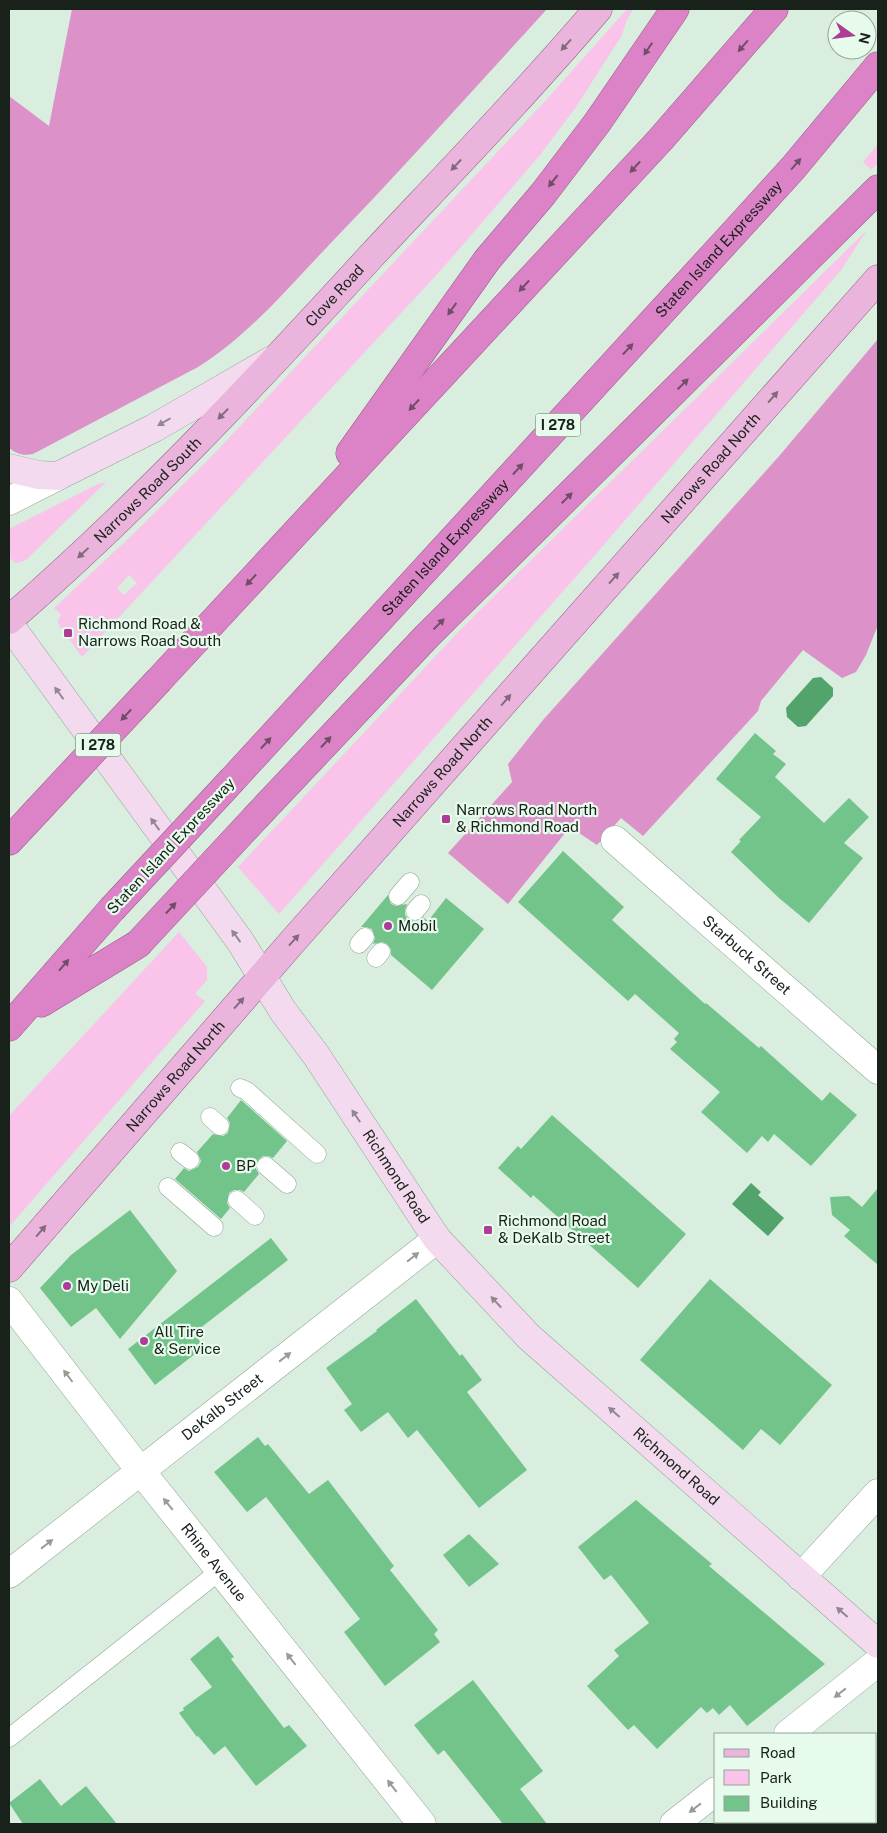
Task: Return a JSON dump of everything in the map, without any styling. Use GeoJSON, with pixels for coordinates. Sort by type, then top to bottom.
{"type":"FeatureCollection","features":[{"type":"Feature","properties":{"kind":"highway"},"geometry":{"type":"LineString","coordinates":[[285,544],[487,260],[543,194],[598,123],[675,9]]}},
{"type":"Feature","properties":{"kind":"highway","name":"I 278"},"geometry":{"type":"LineString","coordinates":[[9,841],[661,139],[774,9]]}},
{"type":"Feature","properties":{"kind":"highway","name":"Staten Island Expressway"},"geometry":{"type":"LineString","coordinates":[[15,1021],[112,909],[702,269],[793,168],[878,66]]}},
{"type":"Feature","properties":{"kind":"highway"},"geometry":{"type":"LineString","coordinates":[[15,1021],[138,944],[426,636],[878,190]]}},
{"type":"Feature","properties":{"kind":"main road","name":"Clove Road"},"geometry":{"type":"LineString","coordinates":[[58,476],[154,428],[282,354],[518,99],[598,9]]}},
{"type":"Feature","properties":{"kind":"main road","name":"Narrows Road North"},"geometry":{"type":"LineString","coordinates":[[9,1268],[878,279]]}},
{"type":"Feature","properties":{"kind":"main road","name":"Narrows Road South"},"geometry":{"type":"LineString","coordinates":[[9,620],[126,512],[282,354]]}},
{"type":"Feature","properties":{"kind":"main road"},"geometry":{"type":"LineString","coordinates":[[9,468],[39,475],[58,476]]}},
{"type":"Feature","properties":{"kind":"main road","name":"Richmond Road"},"geometry":{"type":"LineString","coordinates":[[9,624],[240,941],[283,1011],[316,1055],[437,1239],[529,1337],[878,1644]]}},
{"type":"Feature","properties":{"kind":"street","name":"Clove Road"},"geometry":{"type":"LineString","coordinates":[[9,501],[58,476]]}},
{"type":"Feature","properties":{"kind":"street","name":"Starbuck Street"},"geometry":{"type":"LineString","coordinates":[[616,840],[878,1070]]}},
{"type":"Feature","properties":{"kind":"street","name":"DeKalb Street"},"geometry":{"type":"LineString","coordinates":[[9,1574],[437,1239]]}},
{"type":"Feature","properties":{"kind":"street","name":"Rhine Avenue"},"geometry":{"type":"LineString","coordinates":[[9,1301],[422,1824]]}},
{"type":"Feature","properties":{"kind":"street"},"geometry":{"type":"LineString","coordinates":[[801,1577],[878,1493]]}},
{"type":"Feature","properties":{"kind":"street"},"geometry":{"type":"LineString","coordinates":[[789,1733],[878,1662]]}},
{"type":"Feature","properties":{"kind":"street"},"geometry":{"type":"LineString","coordinates":[[674,1824],[714,1793]]}},
{"type":"Feature","properties":{"kind":"lane"},"geometry":{"type":"LineString","coordinates":[[398,896],[410,882]]}},
{"type":"Feature","properties":{"kind":"lane"},"geometry":{"type":"LineString","coordinates":[[240,1088],[247,1091],[317,1154]]}},
{"type":"Feature","properties":{"kind":"lane"},"geometry":{"type":"LineString","coordinates":[[266,1166],[287,1184]]}},
{"type":"Feature","properties":{"kind":"lane"},"geometry":{"type":"LineString","coordinates":[[168,1187],[214,1227]]}},
{"type":"Feature","properties":{"kind":"lane"},"geometry":{"type":"LineString","coordinates":[[237,1200],[255,1216]]}},
{"type":"Feature","properties":{"kind":"lane"},"geometry":{"type":"LineString","coordinates":[[10,1734],[221,1570]]}},
{"type":"Feature","properties":{"kind":"green space"},"geometry":{"type":"Polygon","coordinates":[[[627,9],[633,9],[622,35],[576,107],[540,155],[442,269],[82,657],[59,625],[58,621],[61,614],[54,608],[211,457],[547,99],[627,9]],[[129,575],[117,588],[124,595],[137,583],[129,575]]]}},
{"type":"Feature","properties":{"kind":"green space"},"geometry":{"type":"Polygon","coordinates":[[[878,144],[878,163],[871,170],[863,162],[878,144]]]}},
{"type":"Feature","properties":{"kind":"green space"},"geometry":{"type":"Polygon","coordinates":[[[867,230],[841,270],[595,555],[279,914],[238,867],[461,629],[867,230]]]}},
{"type":"Feature","properties":{"kind":"green space"},"geometry":{"type":"Polygon","coordinates":[[[106,482],[26,560],[17,563],[9,557],[9,529],[98,484],[106,482]]]}},
{"type":"Feature","properties":{"kind":"green space"},"geometry":{"type":"Polygon","coordinates":[[[179,932],[207,967],[207,980],[195,994],[205,1001],[9,1227],[9,1116],[179,932]]]}},
{"type":"Feature","properties":{"kind":"shaded area"},"geometry":{"type":"Polygon","coordinates":[[[72,9],[547,9],[356,217],[267,311],[234,341],[198,367],[33,454],[23,455],[9,448],[9,96],[49,126],[72,9]]]}},
{"type":"Feature","properties":{"kind":"shaded area"},"geometry":{"type":"Polygon","coordinates":[[[878,339],[878,625],[866,655],[856,672],[842,678],[803,650],[761,701],[758,711],[643,836],[621,818],[597,845],[570,827],[508,904],[448,853],[512,782],[508,764],[543,720],[780,455],[878,339]]]}},
{"type":"Feature","properties":{"kind":"shaded area"},"geometry":{"type":"Polygon","coordinates":[[[821,677],[833,688],[833,696],[806,726],[798,727],[787,717],[786,708],[813,678],[821,677]]]}},
{"type":"Feature","properties":{"kind":"shaded area"},"geometry":{"type":"Polygon","coordinates":[[[751,1183],[761,1192],[758,1195],[784,1218],[768,1236],[732,1204],[751,1183]]]}},
{"type":"Feature","properties":{"kind":"building"},"geometry":{"type":"Polygon","coordinates":[[[755,733],[776,751],[773,754],[786,764],[775,777],[824,823],[849,798],[869,817],[844,843],[863,858],[809,923],[779,898],[731,852],[741,841],[739,840],[761,817],[716,779],[755,733]]]}},
{"type":"Feature","properties":{"kind":"building"},"geometry":{"type":"Polygon","coordinates":[[[563,851],[624,907],[612,920],[705,1004],[759,1048],[761,1046],[822,1101],[830,1092],[857,1115],[811,1166],[774,1134],[768,1142],[762,1136],[747,1153],[701,1112],[720,1092],[670,1049],[677,1042],[674,1039],[679,1033],[635,994],[628,1001],[518,902],[563,851]]]}},
{"type":"Feature","properties":{"kind":"building"},"geometry":{"type":"Polygon","coordinates":[[[388,895],[391,904],[396,906],[407,904],[405,915],[408,919],[414,921],[419,921],[423,917],[428,921],[446,898],[484,929],[432,990],[391,955],[391,949],[387,944],[382,942],[373,944],[375,938],[372,929],[361,927],[388,895]]]}},
{"type":"Feature","properties":{"kind":"building"},"geometry":{"type":"Polygon","coordinates":[[[241,1100],[287,1141],[273,1158],[263,1156],[258,1160],[256,1169],[259,1174],[244,1192],[234,1190],[229,1193],[227,1203],[230,1208],[221,1219],[175,1179],[184,1168],[189,1171],[198,1167],[201,1161],[197,1152],[213,1134],[223,1136],[228,1133],[230,1123],[227,1118],[241,1100]]]}},
{"type":"Feature","properties":{"kind":"building"},"geometry":{"type":"Polygon","coordinates":[[[552,1115],[686,1234],[638,1288],[533,1195],[531,1198],[498,1168],[518,1146],[521,1149],[552,1115]]]}},
{"type":"Feature","properties":{"kind":"building"},"geometry":{"type":"Polygon","coordinates":[[[878,1188],[878,1265],[844,1236],[850,1230],[832,1215],[830,1197],[849,1196],[862,1207],[878,1188]]]}},
{"type":"Feature","properties":{"kind":"building"},"geometry":{"type":"Polygon","coordinates":[[[130,1210],[177,1271],[120,1339],[96,1308],[71,1327],[40,1288],[71,1255],[130,1210]]]}},
{"type":"Feature","properties":{"kind":"building"},"geometry":{"type":"Polygon","coordinates":[[[271,1238],[288,1260],[194,1333],[204,1347],[155,1385],[128,1349],[271,1238]]]}},
{"type":"Feature","properties":{"kind":"building"},"geometry":{"type":"Polygon","coordinates":[[[710,1279],[832,1385],[780,1445],[761,1429],[743,1450],[640,1360],[710,1279]]]}},
{"type":"Feature","properties":{"kind":"building"},"geometry":{"type":"Polygon","coordinates":[[[416,1299],[460,1356],[462,1354],[482,1380],[467,1392],[527,1470],[479,1508],[417,1430],[408,1438],[388,1412],[361,1432],[344,1410],[352,1404],[326,1368],[377,1331],[416,1299]]]}},
{"type":"Feature","properties":{"kind":"building"},"geometry":{"type":"Polygon","coordinates":[[[258,1437],[265,1446],[268,1444],[309,1494],[328,1480],[394,1566],[390,1570],[438,1630],[434,1634],[440,1642],[385,1686],[344,1632],[360,1619],[266,1497],[247,1512],[214,1472],[258,1437]]]}},
{"type":"Feature","properties":{"kind":"building"},"geometry":{"type":"Polygon","coordinates":[[[636,1500],[712,1564],[709,1566],[825,1664],[747,1726],[730,1705],[719,1715],[713,1708],[707,1713],[701,1707],[657,1749],[634,1725],[628,1730],[587,1686],[619,1656],[614,1650],[649,1623],[611,1575],[604,1580],[578,1547],[636,1500]]]}},
{"type":"Feature","properties":{"kind":"building"},"geometry":{"type":"Polygon","coordinates":[[[469,1534],[499,1564],[469,1587],[443,1555],[469,1534]]]}},
{"type":"Feature","properties":{"kind":"building"},"geometry":{"type":"Polygon","coordinates":[[[218,1636],[234,1657],[231,1659],[284,1728],[289,1725],[307,1746],[256,1786],[225,1746],[214,1755],[197,1737],[179,1713],[212,1687],[190,1659],[218,1636]]]}},
{"type":"Feature","properties":{"kind":"building"},"geometry":{"type":"Polygon","coordinates":[[[473,1680],[543,1771],[520,1789],[547,1824],[503,1824],[444,1750],[438,1755],[414,1725],[473,1680]]]}},
{"type":"Feature","properties":{"kind":"building"},"geometry":{"type":"Polygon","coordinates":[[[40,1779],[61,1806],[86,1786],[117,1824],[23,1824],[9,1803],[40,1779]]]}},
{"type":"Feature","properties":{"kind":"place","name":"Richmond Road & Narrows Road South"},"geometry":{"type":"Point","coordinates":[68,633]}},
{"type":"Feature","properties":{"kind":"place","name":"Narrows Road North & Richmond Road"},"geometry":{"type":"Point","coordinates":[446,819]}},
{"type":"Feature","properties":{"kind":"place","name":"Mobil"},"geometry":{"type":"Point","coordinates":[388,926]}},
{"type":"Feature","properties":{"kind":"place","name":"BP"},"geometry":{"type":"Point","coordinates":[226,1166]}},
{"type":"Feature","properties":{"kind":"place","name":"Richmond Road & DeKalb Street"},"geometry":{"type":"Point","coordinates":[488,1230]}},
{"type":"Feature","properties":{"kind":"place","name":"My Deli"},"geometry":{"type":"Point","coordinates":[67,1286]}},
{"type":"Feature","properties":{"kind":"place","name":"All Tire & Service"},"geometry":{"type":"Point","coordinates":[144,1341]}}]}
